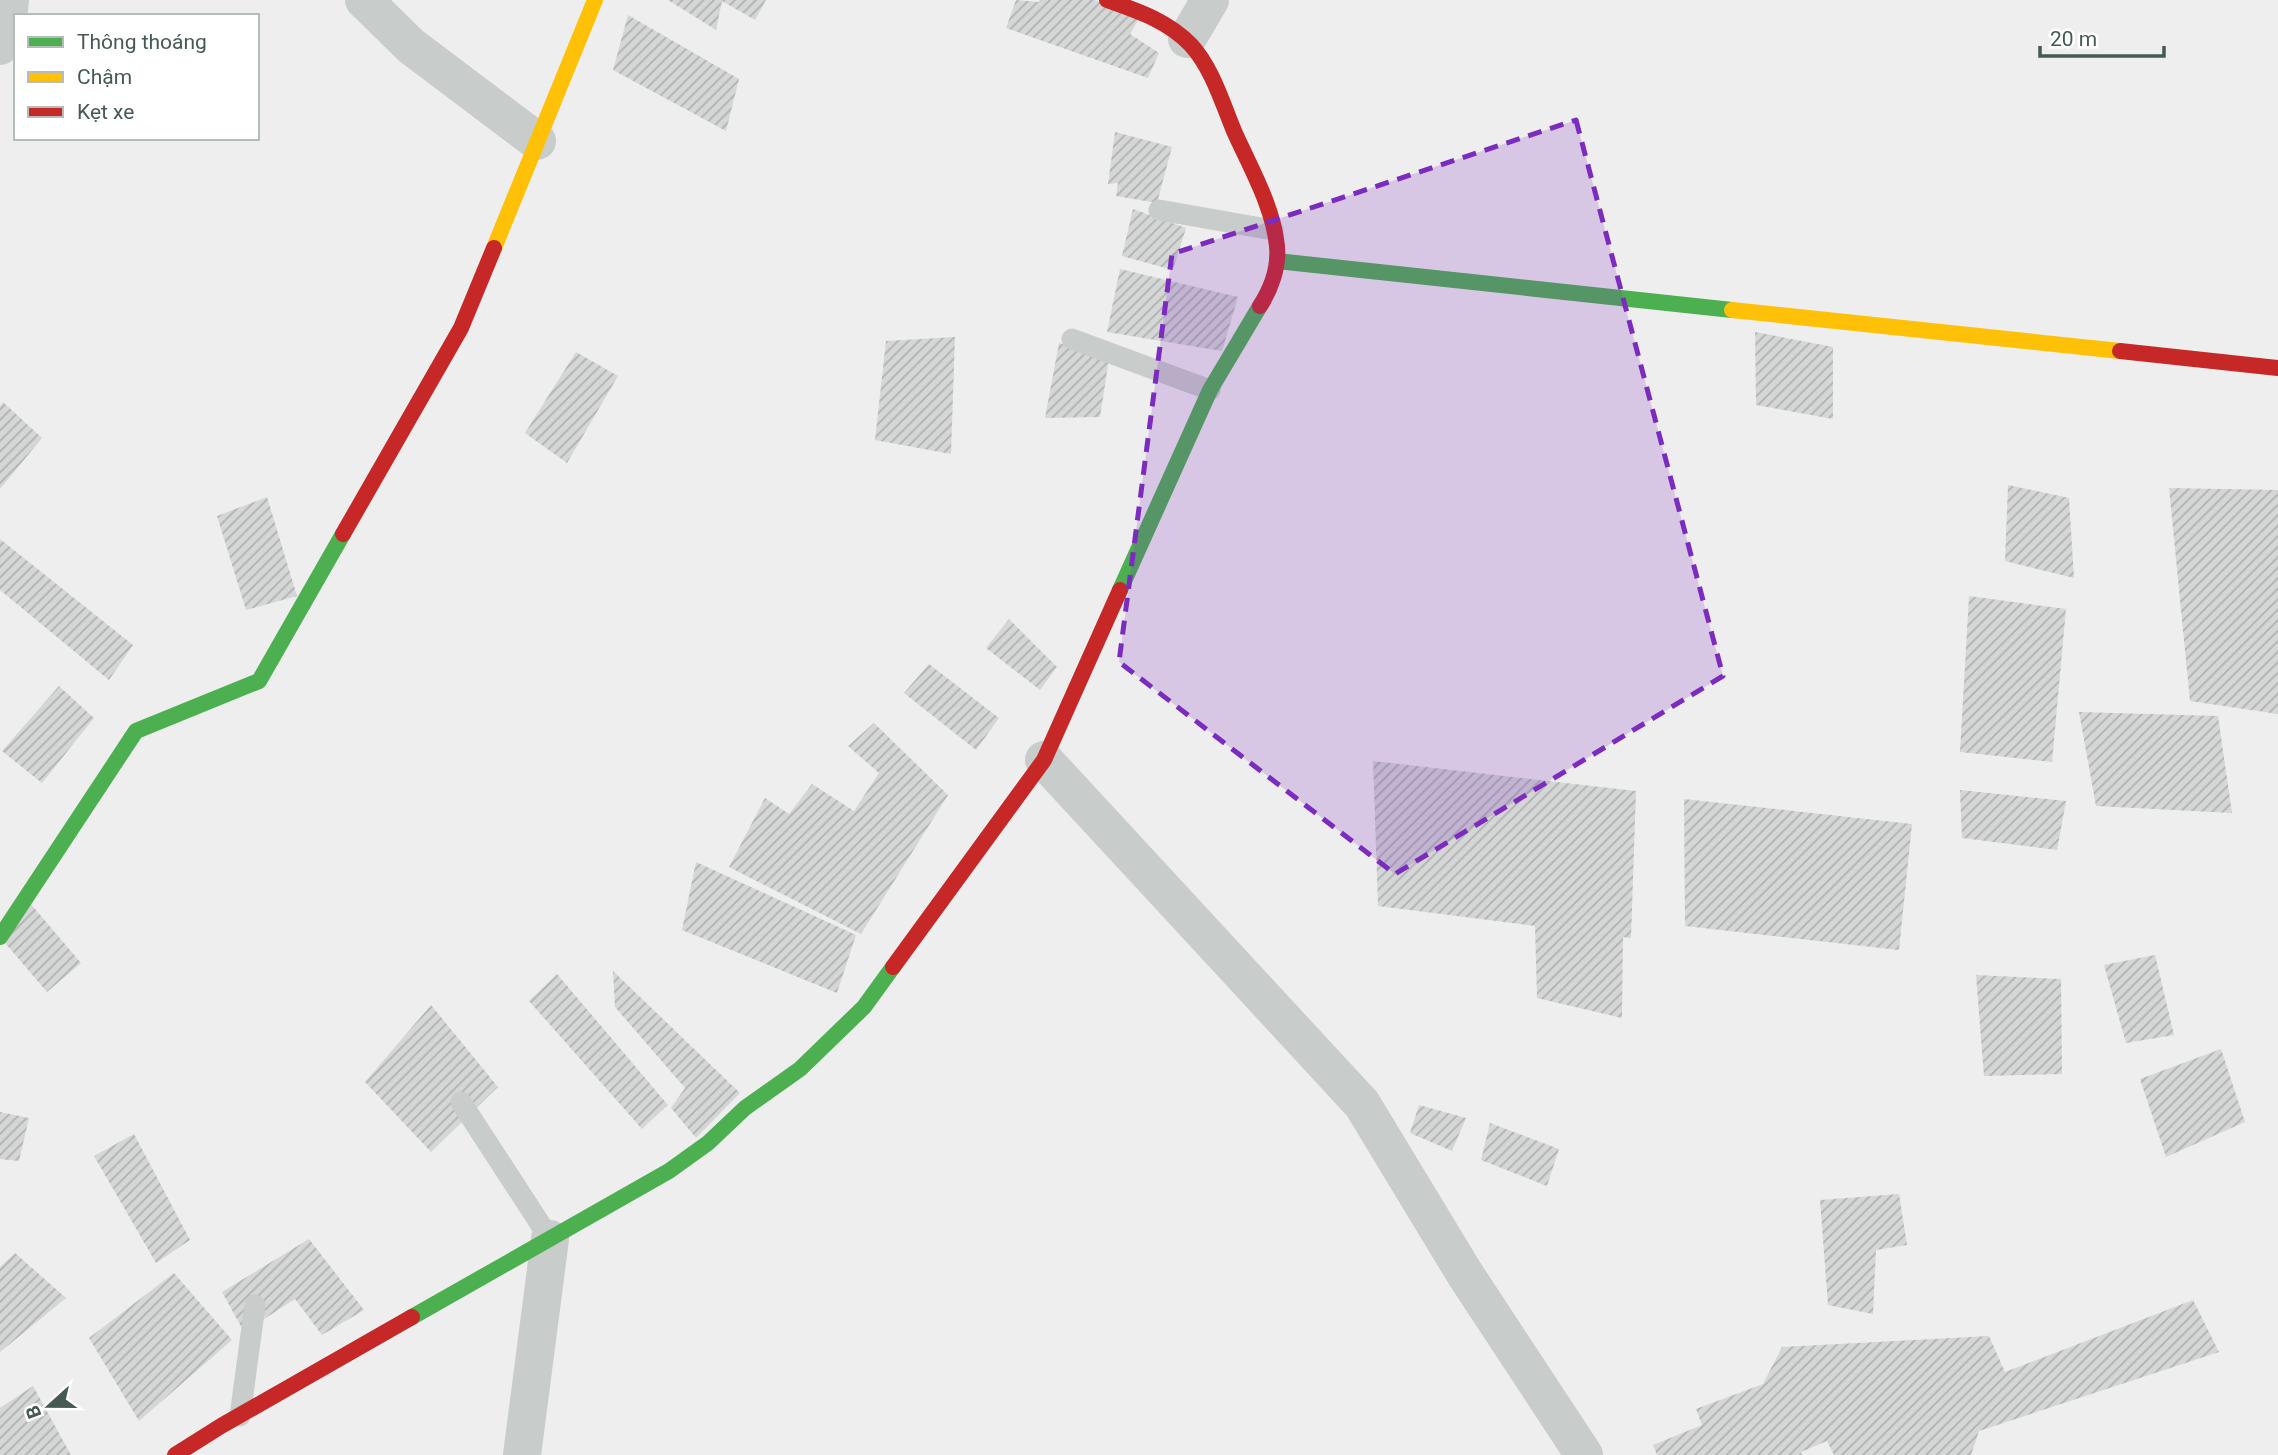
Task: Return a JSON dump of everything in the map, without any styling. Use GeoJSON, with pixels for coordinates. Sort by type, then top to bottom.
{"type":"FeatureCollection","features":[{"type":"Feature","properties":{"kind":"street"},"geometry":{"type":"LineString","coordinates":[[0,46],[7,27],[10,0]]}},
{"type":"Feature","properties":{"kind":"street"},"geometry":{"type":"LineString","coordinates":[[364,0],[411,46],[537,141]]}},
{"type":"Feature","properties":{"kind":"street"},"geometry":{"type":"LineString","coordinates":[[0,937],[136,731],[259,681],[461,328],[594,0]]}},
{"type":"Feature","properties":{"kind":"street"},"geometry":{"type":"LineString","coordinates":[[175,1455],[669,1171],[708,1143],[745,1108],[800,1069],[864,1007],[1044,760],[1210,390],[1263,305],[1275,276],[1277,261],[1277,245],[1270,215],[1209,72],[1187,39],[1153,17],[1107,0]]}},
{"type":"Feature","properties":{"kind":"street"},"geometry":{"type":"LineString","coordinates":[[1187,39],[1210,0]]}},
{"type":"Feature","properties":{"kind":"street"},"geometry":{"type":"LineString","coordinates":[[1277,261],[2278,368]]}},
{"type":"Feature","properties":{"kind":"street"},"geometry":{"type":"LineString","coordinates":[[1044,760],[1362,1104],[1465,1274],[1584,1455]]}},
{"type":"Feature","properties":{"kind":"street"},"geometry":{"type":"LineString","coordinates":[[522,1455],[550,1239]]}},
{"type":"Feature","properties":{"kind":"lane"},"geometry":{"type":"LineString","coordinates":[[1159,210],[1273,230]]}},
{"type":"Feature","properties":{"kind":"lane"},"geometry":{"type":"LineString","coordinates":[[1072,339],[1210,390]]}},
{"type":"Feature","properties":{"kind":"lane"},"geometry":{"type":"LineString","coordinates":[[461,1102],[550,1239]]}},
{"type":"Feature","properties":{"kind":"lane"},"geometry":{"type":"LineString","coordinates":[[240,1416],[255,1305]]}},
{"type":"Feature","properties":{"kind":"highlighted area"},"geometry":{"type":"Polygon","coordinates":[[[1576,120],[1723,676],[1395,874],[1119,662],[1172,254],[1576,120]]]}},
{"type":"Feature","properties":{"kind":"building"},"geometry":{"type":"Polygon","coordinates":[[[668,0],[766,0],[755,20],[722,1],[716,30],[668,0]]]}},
{"type":"Feature","properties":{"kind":"building"},"geometry":{"type":"Polygon","coordinates":[[[1016,0],[1094,0],[1140,17],[1130,34],[1159,53],[1148,78],[1006,28],[1016,0]]]}},
{"type":"Feature","properties":{"kind":"building"},"geometry":{"type":"Polygon","coordinates":[[[628,15],[739,79],[726,131],[613,70],[628,15]]]}},
{"type":"Feature","properties":{"kind":"building"},"geometry":{"type":"Polygon","coordinates":[[[1115,132],[1172,147],[1157,203],[1116,196],[1118,183],[1108,184],[1115,132]]]}},
{"type":"Feature","properties":{"kind":"building"},"geometry":{"type":"Polygon","coordinates":[[[1133,209],[1186,228],[1173,270],[1122,256],[1133,209]]]}},
{"type":"Feature","properties":{"kind":"building"},"geometry":{"type":"Polygon","coordinates":[[[1120,269],[1238,297],[1222,351],[1107,332],[1120,269]]]}},
{"type":"Feature","properties":{"kind":"building"},"geometry":{"type":"Polygon","coordinates":[[[1755,332],[1833,347],[1833,419],[1756,405],[1755,332]]]}},
{"type":"Feature","properties":{"kind":"building"},"geometry":{"type":"Polygon","coordinates":[[[955,337],[951,454],[875,440],[886,341],[955,337]]]}},
{"type":"Feature","properties":{"kind":"building"},"geometry":{"type":"Polygon","coordinates":[[[1059,343],[1109,359],[1100,417],[1045,418],[1059,343]]]}},
{"type":"Feature","properties":{"kind":"building"},"geometry":{"type":"Polygon","coordinates":[[[576,352],[618,376],[567,463],[525,433],[576,352]]]}},
{"type":"Feature","properties":{"kind":"building"},"geometry":{"type":"Polygon","coordinates":[[[3,402],[42,438],[0,489],[0,406],[3,402]]]}},
{"type":"Feature","properties":{"kind":"building"},"geometry":{"type":"Polygon","coordinates":[[[2008,485],[2069,498],[2074,578],[2005,561],[2008,485]]]}},
{"type":"Feature","properties":{"kind":"building"},"geometry":{"type":"Polygon","coordinates":[[[2169,488],[2278,490],[2278,714],[2190,701],[2169,488]]]}},
{"type":"Feature","properties":{"kind":"building"},"geometry":{"type":"Polygon","coordinates":[[[267,497],[297,596],[246,610],[217,516],[267,497]]]}},
{"type":"Feature","properties":{"kind":"building"},"geometry":{"type":"Polygon","coordinates":[[[0,539],[133,645],[109,680],[0,590],[0,539]]]}},
{"type":"Feature","properties":{"kind":"building"},"geometry":{"type":"Polygon","coordinates":[[[1969,596],[2066,609],[2052,762],[1960,752],[1969,596]]]}},
{"type":"Feature","properties":{"kind":"building"},"geometry":{"type":"Polygon","coordinates":[[[1009,619],[1057,667],[1040,690],[986,648],[1009,619]]]}},
{"type":"Feature","properties":{"kind":"building"},"geometry":{"type":"Polygon","coordinates":[[[929,664],[999,718],[976,750],[904,693],[929,664]]]}},
{"type":"Feature","properties":{"kind":"building"},"geometry":{"type":"Polygon","coordinates":[[[59,686],[94,718],[42,783],[2,751],[59,686]]]}},
{"type":"Feature","properties":{"kind":"building"},"geometry":{"type":"Polygon","coordinates":[[[2079,712],[2218,716],[2232,813],[2096,806],[2079,712]]]}},
{"type":"Feature","properties":{"kind":"building"},"geometry":{"type":"Polygon","coordinates":[[[874,723],[948,795],[861,934],[729,867],[765,798],[789,814],[812,784],[854,811],[879,773],[848,746],[874,723]]]}},
{"type":"Feature","properties":{"kind":"building"},"geometry":{"type":"Polygon","coordinates":[[[1373,761],[1636,791],[1631,938],[1623,937],[1622,1018],[1537,998],[1535,926],[1378,906],[1373,761]]]}},
{"type":"Feature","properties":{"kind":"building"},"geometry":{"type":"Polygon","coordinates":[[[1960,790],[2066,801],[2057,850],[1962,838],[1960,790]]]}},
{"type":"Feature","properties":{"kind":"building"},"geometry":{"type":"Polygon","coordinates":[[[1684,799],[1912,824],[1899,950],[1685,926],[1684,799]]]}},
{"type":"Feature","properties":{"kind":"building"},"geometry":{"type":"Polygon","coordinates":[[[696,862],[856,935],[837,993],[682,930],[696,862]]]}},
{"type":"Feature","properties":{"kind":"building"},"geometry":{"type":"Polygon","coordinates":[[[24,896],[81,963],[47,992],[0,937],[24,896]]]}},
{"type":"Feature","properties":{"kind":"building"},"geometry":{"type":"Polygon","coordinates":[[[2155,955],[2174,1035],[2126,1043],[2104,965],[2155,955]]]}},
{"type":"Feature","properties":{"kind":"building"},"geometry":{"type":"Polygon","coordinates":[[[613,971],[740,1093],[696,1138],[671,1108],[685,1088],[615,1007],[613,971]]]}},
{"type":"Feature","properties":{"kind":"building"},"geometry":{"type":"Polygon","coordinates":[[[557,974],[668,1105],[642,1129],[529,1001],[557,974]]]}},
{"type":"Feature","properties":{"kind":"building"},"geometry":{"type":"Polygon","coordinates":[[[1976,975],[2061,979],[2062,1074],[1984,1076],[1976,975]]]}},
{"type":"Feature","properties":{"kind":"building"},"geometry":{"type":"Polygon","coordinates":[[[431,1005],[498,1087],[431,1152],[365,1082],[431,1005]]]}},
{"type":"Feature","properties":{"kind":"building"},"geometry":{"type":"Polygon","coordinates":[[[2221,1049],[2245,1122],[2166,1157],[2140,1079],[2221,1049]]]}},
{"type":"Feature","properties":{"kind":"building"},"geometry":{"type":"Polygon","coordinates":[[[1419,1105],[1466,1118],[1452,1151],[1410,1133],[1419,1105]]]}},
{"type":"Feature","properties":{"kind":"building"},"geometry":{"type":"Polygon","coordinates":[[[0,1112],[29,1118],[19,1161],[0,1159],[0,1112]]]}},
{"type":"Feature","properties":{"kind":"building"},"geometry":{"type":"Polygon","coordinates":[[[1490,1123],[1559,1149],[1547,1186],[1481,1160],[1490,1123]]]}},
{"type":"Feature","properties":{"kind":"building"},"geometry":{"type":"Polygon","coordinates":[[[134,1134],[190,1240],[156,1263],[94,1156],[134,1134]]]}},
{"type":"Feature","properties":{"kind":"building"},"geometry":{"type":"Polygon","coordinates":[[[1899,1194],[1907,1245],[1876,1250],[1873,1314],[1828,1305],[1820,1200],[1899,1194]]]}},
{"type":"Feature","properties":{"kind":"building"},"geometry":{"type":"Polygon","coordinates":[[[309,1239],[364,1310],[322,1335],[295,1299],[244,1332],[222,1292],[309,1239]]]}},
{"type":"Feature","properties":{"kind":"building"},"geometry":{"type":"Polygon","coordinates":[[[15,1253],[66,1298],[0,1352],[0,1267],[15,1253]]]}},
{"type":"Feature","properties":{"kind":"building"},"geometry":{"type":"Polygon","coordinates":[[[174,1273],[232,1340],[139,1421],[89,1338],[174,1273]]]}},
{"type":"Feature","properties":{"kind":"building"},"geometry":{"type":"Polygon","coordinates":[[[2193,1300],[2219,1352],[1979,1431],[1971,1455],[1834,1455],[1827,1441],[1801,1452],[1802,1455],[1657,1455],[1653,1445],[1702,1425],[1696,1409],[1763,1384],[1782,1347],[1989,1336],[2005,1372],[2193,1300]]]}},
{"type":"Feature","properties":{"kind":"building"},"geometry":{"type":"Polygon","coordinates":[[[33,1386],[71,1455],[0,1455],[0,1408],[33,1386]]]}},
{"type":"Feature","properties":{"kind":"traffic: fast"},"geometry":{"type":"LineString","coordinates":[[1277,261],[1732,310]]}},
{"type":"Feature","properties":{"kind":"traffic: fast"},"geometry":{"type":"LineString","coordinates":[[1120,590],[1210,390],[1260,306]]}},
{"type":"Feature","properties":{"kind":"traffic: fast"},"geometry":{"type":"LineString","coordinates":[[0,937],[136,731],[259,681],[343,534]]}},
{"type":"Feature","properties":{"kind":"traffic: fast"},"geometry":{"type":"LineString","coordinates":[[412,1317],[669,1171],[708,1143],[745,1108],[800,1069],[864,1007],[893,967]]}},
{"type":"Feature","properties":{"kind":"traffic: slow"},"geometry":{"type":"LineString","coordinates":[[494,248],[595,0]]}},
{"type":"Feature","properties":{"kind":"traffic: slow"},"geometry":{"type":"LineString","coordinates":[[1732,310],[2120,351]]}},
{"type":"Feature","properties":{"kind":"traffic: jam"},"geometry":{"type":"LineString","coordinates":[[1107,0],[1173,29],[1191,45],[1211,75],[1260,187],[1275,231],[1275,270],[1260,306]]}},
{"type":"Feature","properties":{"kind":"traffic: jam"},"geometry":{"type":"LineString","coordinates":[[343,534],[461,328],[494,248]]}},
{"type":"Feature","properties":{"kind":"traffic: jam"},"geometry":{"type":"LineString","coordinates":[[2120,351],[2278,368]]}},
{"type":"Feature","properties":{"kind":"traffic: jam"},"geometry":{"type":"LineString","coordinates":[[893,967],[1044,760],[1120,590]]}},
{"type":"Feature","properties":{"kind":"traffic: jam"},"geometry":{"type":"LineString","coordinates":[[175,1455],[412,1317]]}}]}
